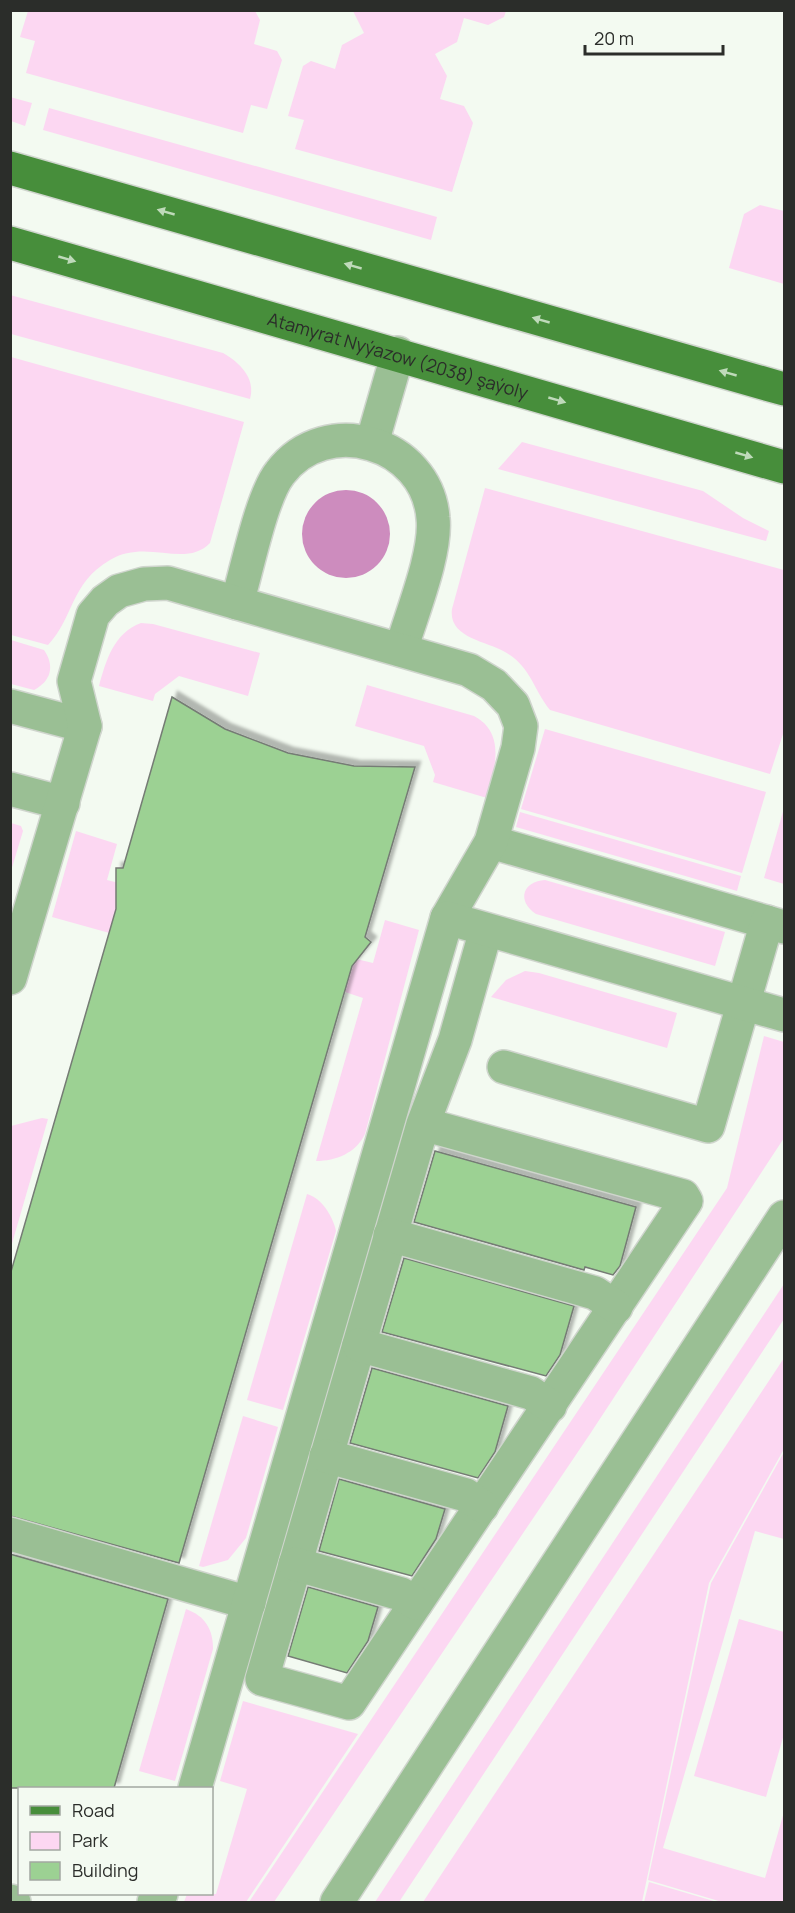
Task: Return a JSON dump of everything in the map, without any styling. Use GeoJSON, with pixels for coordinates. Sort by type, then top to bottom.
{"type":"FeatureCollection","features":[{"type":"Feature","properties":{"kind":"main road"},"geometry":{"type":"LineString","coordinates":[[10,168],[784,389]]}},
{"type":"Feature","properties":{"kind":"main road","name":"Atamyrat Nyýazow (2038) şaýoly"},"geometry":{"type":"LineString","coordinates":[[10,243],[398,353],[784,467]]}},
{"type":"Feature","properties":{"kind":"street"},"geometry":{"type":"LineString","coordinates":[[372,443],[398,353]]}},
{"type":"Feature","properties":{"kind":"street"},"geometry":{"type":"LineString","coordinates":[[237,603],[269,491],[280,473],[294,459],[311,448],[331,441],[352,439],[372,443],[391,451],[408,463],[421,479],[430,498],[434,518],[433,539],[401,650]]}},
{"type":"Feature","properties":{"kind":"street"},"geometry":{"type":"LineString","coordinates":[[10,978],[20,908],[63,803],[85,726],[74,681],[93,615],[105,601],[119,591],[144,584],[168,583],[401,650],[469,670],[494,685],[513,705],[521,726],[518,748],[491,842],[447,918],[195,1787]]}},
{"type":"Feature","properties":{"kind":"street"},"geometry":{"type":"LineString","coordinates":[[10,706],[85,726]]}},
{"type":"Feature","properties":{"kind":"street"},"geometry":{"type":"LineString","coordinates":[[10,789],[63,803]]}},
{"type":"Feature","properties":{"kind":"street"},"geometry":{"type":"LineString","coordinates":[[491,842],[776,925],[743,1003],[708,1126],[504,1067]]}},
{"type":"Feature","properties":{"kind":"street"},"geometry":{"type":"LineString","coordinates":[[447,918],[784,1015]]}},
{"type":"Feature","properties":{"kind":"street"},"geometry":{"type":"LineString","coordinates":[[423,1124],[683,1196],[686,1200],[349,1703],[262,1678],[423,1124],[455,1040],[486,930]]}},
{"type":"Feature","properties":{"kind":"street"},"geometry":{"type":"LineString","coordinates":[[337,1902],[784,1217]]}},
{"type":"Feature","properties":{"kind":"street"},"geometry":{"type":"LineString","coordinates":[[390,1235],[595,1293],[616,1307]]}},
{"type":"Feature","properties":{"kind":"street"},"geometry":{"type":"LineString","coordinates":[[359,1345],[531,1393],[550,1406]]}},
{"type":"Feature","properties":{"kind":"street"},"geometry":{"type":"LineString","coordinates":[[327,1456],[466,1495],[482,1506]]}},
{"type":"Feature","properties":{"kind":"street"},"geometry":{"type":"LineString","coordinates":[[10,1534],[249,1603]]}},
{"type":"Feature","properties":{"kind":"street"},"geometry":{"type":"LineString","coordinates":[[296,1564],[401,1594],[416,1603]]}},
{"type":"Feature","properties":{"kind":"green space"},"geometry":{"type":"Polygon","coordinates":[[[28,11],[255,11],[260,20],[254,44],[277,51],[282,60],[267,109],[251,105],[243,133],[26,73],[35,41],[20,37],[28,11]]]}},
{"type":"Feature","properties":{"kind":"green space"},"geometry":{"type":"Polygon","coordinates":[[[353,11],[506,11],[504,17],[488,25],[464,18],[457,42],[435,54],[447,76],[440,99],[464,106],[473,123],[452,192],[295,149],[304,120],[288,116],[303,66],[311,61],[335,69],[342,45],[364,33],[353,11]]]}},
{"type":"Feature","properties":{"kind":"green space"},"geometry":{"type":"Polygon","coordinates":[[[10,97],[32,103],[25,126],[11,121],[10,97]]]}},
{"type":"Feature","properties":{"kind":"green space"},"geometry":{"type":"Polygon","coordinates":[[[49,108],[437,217],[431,240],[43,130],[49,108]]]}},
{"type":"Feature","properties":{"kind":"green space"},"geometry":{"type":"Polygon","coordinates":[[[760,205],[784,211],[784,284],[729,268],[744,214],[760,205]]]}},
{"type":"Feature","properties":{"kind":"green space"},"geometry":{"type":"Polygon","coordinates":[[[10,295],[223,353],[245,372],[251,384],[250,399],[11,334],[10,295]]]}},
{"type":"Feature","properties":{"kind":"green space"},"geometry":{"type":"Polygon","coordinates":[[[11,357],[244,422],[210,543],[189,554],[138,552],[124,554],[110,560],[87,579],[63,624],[48,645],[11,635],[11,357]]]}},
{"type":"Feature","properties":{"kind":"green space"},"geometry":{"type":"Polygon","coordinates":[[[522,442],[703,491],[743,518],[769,531],[766,541],[498,469],[522,442]]]}},
{"type":"Feature","properties":{"kind":"green space"},"geometry":{"type":"Polygon","coordinates":[[[485,488],[784,570],[784,731],[770,774],[550,710],[521,664],[505,652],[470,637],[456,626],[452,619],[452,609],[485,488]]]}},
{"type":"Feature","properties":{"kind":"green space"},"geometry":{"type":"Polygon","coordinates":[[[141,623],[153,624],[260,653],[248,696],[179,676],[155,694],[153,701],[99,686],[112,648],[124,633],[141,623]]]}},
{"type":"Feature","properties":{"kind":"green space"},"geometry":{"type":"Polygon","coordinates":[[[11,640],[44,650],[47,656],[50,673],[48,678],[34,690],[11,684],[11,640]]]}},
{"type":"Feature","properties":{"kind":"green space"},"geometry":{"type":"Polygon","coordinates":[[[367,685],[474,716],[484,723],[491,732],[496,752],[487,798],[433,782],[435,775],[424,746],[355,726],[367,685]]]}},
{"type":"Feature","properties":{"kind":"green space"},"geometry":{"type":"Polygon","coordinates":[[[545,729],[766,792],[742,873],[521,809],[545,729]]]}},
{"type":"Feature","properties":{"kind":"green space"},"geometry":{"type":"Polygon","coordinates":[[[784,808],[784,884],[764,878],[784,808]]]}},
{"type":"Feature","properties":{"kind":"green space"},"geometry":{"type":"Polygon","coordinates":[[[520,812],[741,876],[737,891],[516,827],[520,812]]]}},
{"type":"Feature","properties":{"kind":"green space"},"geometry":{"type":"Polygon","coordinates":[[[11,823],[21,826],[23,831],[11,871],[11,823]]]}},
{"type":"Feature","properties":{"kind":"green space"},"geometry":{"type":"Polygon","coordinates":[[[76,831],[117,844],[107,880],[127,885],[113,934],[52,917],[76,831]]]}},
{"type":"Feature","properties":{"kind":"green space"},"geometry":{"type":"Polygon","coordinates":[[[545,880],[725,932],[715,966],[536,914],[526,903],[525,893],[532,884],[545,880]]]}},
{"type":"Feature","properties":{"kind":"green space"},"geometry":{"type":"Polygon","coordinates":[[[385,920],[419,930],[365,1134],[361,1141],[345,1155],[316,1161],[363,998],[339,990],[348,957],[373,963],[385,920]]]}},
{"type":"Feature","properties":{"kind":"green space"},"geometry":{"type":"Polygon","coordinates":[[[525,971],[539,973],[677,1013],[667,1048],[491,997],[506,980],[525,971]]]}},
{"type":"Feature","properties":{"kind":"green space"},"geometry":{"type":"Polygon","coordinates":[[[764,1036],[784,1042],[784,1138],[590,1434],[274,1902],[249,1902],[727,1188],[764,1036]]]}},
{"type":"Feature","properties":{"kind":"green space"},"geometry":{"type":"Polygon","coordinates":[[[42,1118],[48,1119],[11,1247],[11,1126],[42,1118]]]}},
{"type":"Feature","properties":{"kind":"green space"},"geometry":{"type":"Polygon","coordinates":[[[307,1194],[326,1209],[336,1231],[283,1410],[247,1400],[307,1194]]]}},
{"type":"Feature","properties":{"kind":"green space"},"geometry":{"type":"Polygon","coordinates":[[[784,1284],[784,1319],[399,1902],[375,1902],[784,1284]]]}},
{"type":"Feature","properties":{"kind":"green space"},"geometry":{"type":"Polygon","coordinates":[[[784,1358],[784,1449],[709,1583],[642,1902],[423,1902],[784,1358]]]}},
{"type":"Feature","properties":{"kind":"green space"},"geometry":{"type":"Polygon","coordinates":[[[243,1416],[278,1427],[246,1538],[228,1560],[199,1566],[243,1416]]]}},
{"type":"Feature","properties":{"kind":"green space"},"geometry":{"type":"Polygon","coordinates":[[[784,1452],[784,1539],[755,1531],[663,1848],[765,1878],[784,1812],[784,1902],[722,1902],[648,1880],[711,1583],[784,1452]]]}},
{"type":"Feature","properties":{"kind":"green space"},"geometry":{"type":"Polygon","coordinates":[[[186,1609],[198,1615],[207,1624],[213,1649],[175,1781],[139,1771],[186,1609]]]}},
{"type":"Feature","properties":{"kind":"green space"},"geometry":{"type":"Polygon","coordinates":[[[739,1619],[784,1632],[784,1734],[766,1797],[694,1776],[739,1619]]]}},
{"type":"Feature","properties":{"kind":"green space"},"geometry":{"type":"Polygon","coordinates":[[[243,1701],[358,1734],[246,1902],[184,1902],[187,1895],[216,1894],[247,1789],[220,1781],[243,1701]]]}},
{"type":"Feature","properties":{"kind":"green space"},"geometry":{"type":"Polygon","coordinates":[[[649,1882],[717,1902],[644,1902],[649,1882]]]}},
{"type":"Feature","properties":{"kind":"shaded area"},"geometry":{"type":"Polygon","coordinates":[[[346,490],[371,497],[383,509],[390,534],[383,559],[371,571],[346,578],[321,571],[309,559],[302,534],[309,509],[321,497],[346,490]]]}},
{"type":"Feature","properties":{"kind":"building"},"geometry":{"type":"Polygon","coordinates":[[[172,697],[225,729],[288,753],[354,766],[415,767],[365,937],[371,942],[352,966],[179,1563],[10,1516],[10,1275],[116,909],[116,868],[123,868],[172,697]]]}},
{"type":"Feature","properties":{"kind":"building"},"geometry":{"type":"Polygon","coordinates":[[[435,1151],[636,1207],[620,1266],[613,1275],[585,1267],[584,1270],[414,1222],[435,1151]]]}},
{"type":"Feature","properties":{"kind":"building"},"geometry":{"type":"Polygon","coordinates":[[[404,1258],[574,1306],[560,1355],[546,1376],[382,1332],[404,1258]]]}},
{"type":"Feature","properties":{"kind":"building"},"geometry":{"type":"Polygon","coordinates":[[[372,1368],[508,1406],[495,1452],[478,1478],[350,1443],[372,1368]]]}},
{"type":"Feature","properties":{"kind":"building"},"geometry":{"type":"Polygon","coordinates":[[[339,1479],[445,1509],[436,1539],[412,1576],[319,1551],[339,1479]]]}},
{"type":"Feature","properties":{"kind":"building"},"geometry":{"type":"Polygon","coordinates":[[[10,1554],[168,1599],[114,1787],[10,1788],[10,1554]]]}},
{"type":"Feature","properties":{"kind":"building"},"geometry":{"type":"Polygon","coordinates":[[[308,1587],[378,1607],[368,1641],[347,1673],[288,1656],[308,1587]]]}}]}
